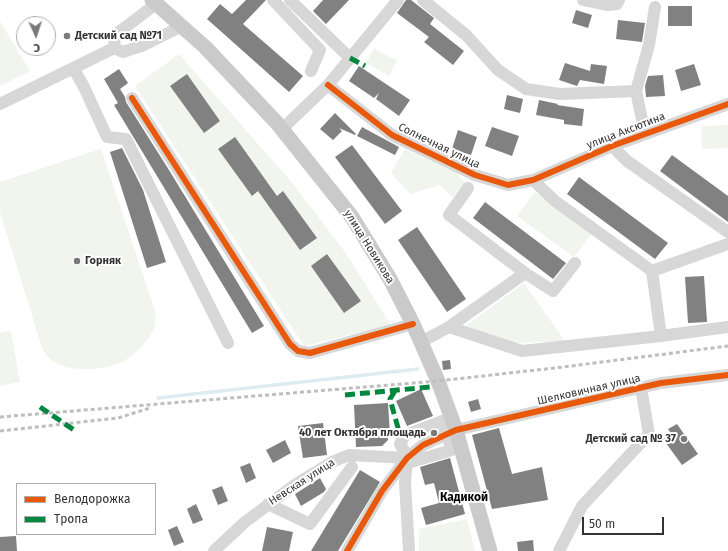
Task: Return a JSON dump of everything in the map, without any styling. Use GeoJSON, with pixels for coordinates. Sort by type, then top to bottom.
{"type":"FeatureCollection","features":[{"type":"Feature","properties":{"kind":"main road","name":"улица Новикова"},"geometry":{"type":"LineString","coordinates":[[154,2],[206,47],[268,112],[352,217],[390,279],[421,342],[452,432],[490,551]]}},
{"type":"Feature","properties":{"kind":"street"},"geometry":{"type":"LineString","coordinates":[[274,0],[320,50],[311,71]]}},
{"type":"Feature","properties":{"kind":"street"},"geometry":{"type":"LineString","coordinates":[[290,0],[350,58]]}},
{"type":"Feature","properties":{"kind":"street"},"geometry":{"type":"LineString","coordinates":[[282,129],[328,85],[398,0]]}},
{"type":"Feature","properties":{"kind":"street"},"geometry":{"type":"LineString","coordinates":[[423,0],[466,35],[498,70],[526,89],[560,94],[636,91]]}},
{"type":"Feature","properties":{"kind":"street"},"geometry":{"type":"LineString","coordinates":[[582,0],[607,5],[617,4],[619,0]]}},
{"type":"Feature","properties":{"kind":"street"},"geometry":{"type":"LineString","coordinates":[[114,48],[115,35],[154,2]]}},
{"type":"Feature","properties":{"kind":"street"},"geometry":{"type":"LineString","coordinates":[[645,134],[636,91],[649,45],[655,7]]}},
{"type":"Feature","properties":{"kind":"street"},"geometry":{"type":"LineString","coordinates":[[114,48],[123,52],[144,45],[182,26]]}},
{"type":"Feature","properties":{"kind":"street"},"geometry":{"type":"LineString","coordinates":[[0,104],[114,48]]}},
{"type":"Feature","properties":{"kind":"street"},"geometry":{"type":"LineString","coordinates":[[74,68],[107,137],[126,139],[228,343]]}},
{"type":"Feature","properties":{"kind":"street","name":"Солнечная улица"},"geometry":{"type":"LineString","coordinates":[[328,85],[392,135],[475,175],[508,185],[533,180]]}},
{"type":"Feature","properties":{"kind":"street"},"geometry":{"type":"LineString","coordinates":[[132,98],[290,344],[298,351],[310,353],[413,324]]}},
{"type":"Feature","properties":{"kind":"street","name":"улица Аксютина"},"geometry":{"type":"LineString","coordinates":[[533,180],[612,146],[728,104]]}},
{"type":"Feature","properties":{"kind":"street"},"geometry":{"type":"LineString","coordinates":[[612,146],[627,161],[728,232]]}},
{"type":"Feature","properties":{"kind":"street"},"geometry":{"type":"LineString","coordinates":[[533,180],[555,200],[652,271],[661,336]]}},
{"type":"Feature","properties":{"kind":"street"},"geometry":{"type":"LineString","coordinates":[[468,188],[449,215],[525,273],[553,291],[575,263]]}},
{"type":"Feature","properties":{"kind":"street"},"geometry":{"type":"LineString","coordinates":[[652,271],[728,244]]}},
{"type":"Feature","properties":{"kind":"street"},"geometry":{"type":"LineString","coordinates":[[421,342],[449,328],[525,273]]}},
{"type":"Feature","properties":{"kind":"street"},"geometry":{"type":"LineString","coordinates":[[449,328],[522,351],[728,327]]}},
{"type":"Feature","properties":{"kind":"street","name":"Шелковичная улица"},"geometry":{"type":"LineString","coordinates":[[452,432],[641,388],[728,375]]}},
{"type":"Feature","properties":{"kind":"street"},"geometry":{"type":"LineString","coordinates":[[559,551],[582,506],[649,434],[641,388]]}},
{"type":"Feature","properties":{"kind":"street"},"geometry":{"type":"LineString","coordinates":[[442,421],[452,432],[452,450],[411,462],[407,457],[400,444],[405,435],[442,421]]}},
{"type":"Feature","properties":{"kind":"street"},"geometry":{"type":"LineString","coordinates":[[347,551],[382,491],[407,457],[424,445],[452,432]]}},
{"type":"Feature","properties":{"kind":"street","name":"Невская улица"},"geometry":{"type":"LineString","coordinates":[[214,551],[245,522],[268,504],[308,476],[332,462],[349,455],[407,457]]}},
{"type":"Feature","properties":{"kind":"street"},"geometry":{"type":"LineString","coordinates":[[407,457],[405,483],[409,551]]}},
{"type":"Feature","properties":{"kind":"street"},"geometry":{"type":"LineString","coordinates":[[268,504],[310,524],[352,467]]}},
{"type":"Feature","properties":{"kind":"shaded area"},"geometry":{"type":"Polygon","coordinates":[[[0,21],[16,48],[16,56],[21,56],[30,71],[0,86],[0,21]]]}},
{"type":"Feature","properties":{"kind":"shaded area"},"geometry":{"type":"Polygon","coordinates":[[[374,48],[397,61],[389,76],[366,63],[374,48]]]}},
{"type":"Feature","properties":{"kind":"shaded area"},"geometry":{"type":"Polygon","coordinates":[[[179,54],[294,185],[345,252],[391,325],[304,346],[135,86],[179,54]]]}},
{"type":"Feature","properties":{"kind":"shaded area"},"geometry":{"type":"Polygon","coordinates":[[[728,125],[728,148],[702,149],[701,126],[728,125]]]}},
{"type":"Feature","properties":{"kind":"shaded area","name":"Горняк"},"geometry":{"type":"Polygon","coordinates":[[[101,149],[155,311],[155,324],[150,337],[142,347],[122,362],[95,369],[74,368],[56,363],[49,358],[42,348],[0,212],[0,182],[101,149]]]}},
{"type":"Feature","properties":{"kind":"shaded area"},"geometry":{"type":"Polygon","coordinates":[[[405,149],[455,172],[465,182],[453,198],[440,185],[410,194],[391,173],[405,149]]]}},
{"type":"Feature","properties":{"kind":"shaded area"},"geometry":{"type":"Polygon","coordinates":[[[535,192],[592,233],[574,257],[517,216],[535,192]]]}},
{"type":"Feature","properties":{"kind":"shaded area"},"geometry":{"type":"Polygon","coordinates":[[[524,283],[565,341],[517,343],[464,327],[524,283]]]}},
{"type":"Feature","properties":{"kind":"shaded area"},"geometry":{"type":"Polygon","coordinates":[[[11,331],[20,382],[0,386],[0,333],[11,331]]]}},
{"type":"Feature","properties":{"kind":"shaded area"},"geometry":{"type":"Polygon","coordinates":[[[467,519],[475,551],[419,551],[419,529],[467,519]]]}},
{"type":"Feature","properties":{"kind":"building"},"geometry":{"type":"Polygon","coordinates":[[[246,0],[266,0],[243,24],[303,76],[289,92],[207,19],[220,4],[232,14],[246,0]]]}},
{"type":"Feature","properties":{"kind":"building"},"geometry":{"type":"Polygon","coordinates":[[[323,0],[349,0],[326,24],[313,11],[323,0]]]}},
{"type":"Feature","properties":{"kind":"building"},"geometry":{"type":"Polygon","coordinates":[[[406,0],[411,0],[434,18],[430,24],[464,51],[453,65],[424,42],[429,37],[397,13],[406,0]]]}},
{"type":"Feature","properties":{"kind":"building"},"geometry":{"type":"Polygon","coordinates":[[[668,6],[692,6],[692,26],[668,26],[668,6]]]}},
{"type":"Feature","properties":{"kind":"building"},"geometry":{"type":"Polygon","coordinates":[[[576,10],[592,15],[588,28],[572,23],[576,10]]]}},
{"type":"Feature","properties":{"kind":"building"},"geometry":{"type":"Polygon","coordinates":[[[618,20],[645,23],[642,42],[616,39],[618,20]]]}},
{"type":"Feature","properties":{"kind":"building"},"geometry":{"type":"Polygon","coordinates":[[[565,63],[590,71],[591,64],[607,66],[604,84],[580,80],[577,86],[559,80],[565,63]]]}},
{"type":"Feature","properties":{"kind":"building"},"geometry":{"type":"Polygon","coordinates":[[[694,64],[701,85],[681,91],[675,70],[694,64]]]}},
{"type":"Feature","properties":{"kind":"building"},"geometry":{"type":"Polygon","coordinates":[[[359,66],[410,100],[399,116],[376,99],[379,93],[374,98],[349,81],[359,66]]]}},
{"type":"Feature","properties":{"kind":"building"},"geometry":{"type":"Polygon","coordinates":[[[119,69],[128,83],[120,89],[126,102],[264,326],[252,333],[114,105],[118,103],[104,79],[119,69]]]}},
{"type":"Feature","properties":{"kind":"building"},"geometry":{"type":"Polygon","coordinates":[[[187,74],[220,121],[204,133],[170,86],[187,74]]]}},
{"type":"Feature","properties":{"kind":"building"},"geometry":{"type":"Polygon","coordinates":[[[663,75],[665,96],[646,97],[645,86],[648,76],[663,75]]]}},
{"type":"Feature","properties":{"kind":"building"},"geometry":{"type":"Polygon","coordinates":[[[507,95],[523,99],[520,113],[504,109],[507,95]]]}},
{"type":"Feature","properties":{"kind":"building"},"geometry":{"type":"Polygon","coordinates":[[[539,100],[558,104],[557,105],[584,109],[582,126],[564,124],[564,120],[536,115],[539,100]]]}},
{"type":"Feature","properties":{"kind":"building"},"geometry":{"type":"Polygon","coordinates":[[[335,113],[356,134],[355,135],[339,128],[342,131],[333,140],[320,129],[335,113]]]}},
{"type":"Feature","properties":{"kind":"building"},"geometry":{"type":"Polygon","coordinates":[[[362,127],[399,147],[395,155],[357,136],[362,127]]]}},
{"type":"Feature","properties":{"kind":"building"},"geometry":{"type":"Polygon","coordinates":[[[492,127],[519,136],[512,156],[485,146],[492,127]]]}},
{"type":"Feature","properties":{"kind":"building"},"geometry":{"type":"Polygon","coordinates":[[[458,130],[477,137],[471,155],[452,149],[458,130]]]}},
{"type":"Feature","properties":{"kind":"building"},"geometry":{"type":"Polygon","coordinates":[[[235,137],[277,196],[283,191],[317,238],[300,250],[258,191],[252,196],[218,149],[235,137]]]}},
{"type":"Feature","properties":{"kind":"building"},"geometry":{"type":"Polygon","coordinates":[[[352,145],[402,211],[385,224],[335,157],[352,145]]]}},
{"type":"Feature","properties":{"kind":"building"},"geometry":{"type":"Polygon","coordinates":[[[122,148],[143,190],[166,262],[147,268],[110,152],[122,148]]]}},
{"type":"Feature","properties":{"kind":"building"},"geometry":{"type":"Polygon","coordinates":[[[672,155],[728,196],[728,222],[660,171],[672,155]]]}},
{"type":"Feature","properties":{"kind":"building"},"geometry":{"type":"Polygon","coordinates":[[[579,177],[668,243],[655,259],[567,194],[579,177]]]}},
{"type":"Feature","properties":{"kind":"building"},"geometry":{"type":"Polygon","coordinates":[[[485,202],[566,263],[553,279],[473,218],[485,202]]]}},
{"type":"Feature","properties":{"kind":"building"},"geometry":{"type":"Polygon","coordinates":[[[417,227],[466,299],[447,312],[398,240],[417,227]]]}},
{"type":"Feature","properties":{"kind":"building"},"geometry":{"type":"Polygon","coordinates":[[[327,254],[361,301],[344,313],[311,266],[327,254]]]}},
{"type":"Feature","properties":{"kind":"building"},"geometry":{"type":"Polygon","coordinates":[[[704,276],[707,322],[688,323],[685,277],[704,276]]]}},
{"type":"Feature","properties":{"kind":"building"},"geometry":{"type":"Polygon","coordinates":[[[450,360],[451,369],[443,370],[442,361],[450,360]]]}},
{"type":"Feature","properties":{"kind":"building"},"geometry":{"type":"Polygon","coordinates":[[[421,389],[433,416],[407,426],[396,401],[421,389]]]}},
{"type":"Feature","properties":{"kind":"building"},"geometry":{"type":"Polygon","coordinates":[[[478,399],[481,409],[471,412],[468,402],[478,399]]]}},
{"type":"Feature","properties":{"kind":"building"},"geometry":{"type":"Polygon","coordinates":[[[388,403],[390,434],[388,435],[388,440],[382,446],[356,447],[354,405],[388,403]]]}},
{"type":"Feature","properties":{"kind":"building"},"geometry":{"type":"Polygon","coordinates":[[[323,423],[327,455],[303,458],[298,426],[323,423]]]}},
{"type":"Feature","properties":{"kind":"building"},"geometry":{"type":"Polygon","coordinates":[[[677,424],[698,454],[682,465],[663,439],[672,435],[668,429],[677,424]]]}},
{"type":"Feature","properties":{"kind":"building"},"geometry":{"type":"Polygon","coordinates":[[[499,428],[512,474],[542,467],[548,500],[492,509],[472,435],[499,428]]]}},
{"type":"Feature","properties":{"kind":"building"},"geometry":{"type":"Polygon","coordinates":[[[285,440],[291,453],[273,463],[266,450],[285,440]]]}},
{"type":"Feature","properties":{"kind":"building"},"geometry":{"type":"Polygon","coordinates":[[[450,458],[465,514],[426,525],[421,508],[439,503],[434,483],[425,485],[420,467],[450,458]]]}},
{"type":"Feature","properties":{"kind":"building"},"geometry":{"type":"Polygon","coordinates":[[[250,463],[256,478],[246,483],[240,467],[250,463]]]}},
{"type":"Feature","properties":{"kind":"building"},"geometry":{"type":"Polygon","coordinates":[[[360,470],[380,482],[338,551],[311,551],[360,470]]]}},
{"type":"Feature","properties":{"kind":"building"},"geometry":{"type":"Polygon","coordinates":[[[320,478],[326,489],[324,492],[301,506],[295,494],[320,478]]]}},
{"type":"Feature","properties":{"kind":"building"},"geometry":{"type":"Polygon","coordinates":[[[222,486],[228,501],[218,505],[212,490],[222,486]]]}},
{"type":"Feature","properties":{"kind":"building"},"geometry":{"type":"Polygon","coordinates":[[[196,504],[203,520],[193,524],[187,509],[196,504]]]}},
{"type":"Feature","properties":{"kind":"building"},"geometry":{"type":"Polygon","coordinates":[[[177,526],[184,542],[174,546],[168,530],[177,526]]]}},
{"type":"Feature","properties":{"kind":"building"},"geometry":{"type":"Polygon","coordinates":[[[267,527],[293,532],[289,551],[262,551],[267,527]]]}},
{"type":"Feature","properties":{"kind":"building"},"geometry":{"type":"Polygon","coordinates":[[[16,536],[17,551],[0,551],[0,537],[16,536]]]}},
{"type":"Feature","properties":{"kind":"building"},"geometry":{"type":"Polygon","coordinates":[[[533,540],[534,551],[518,551],[517,542],[533,540]]]}},
{"type":"Feature","properties":{"kind":"waterway"},"geometry":{"type":"LineString","coordinates":[[158,398],[418,369]]}},
{"type":"Feature","properties":{"kind":"railway"},"geometry":{"type":"LineString","coordinates":[[0,417],[438,381],[728,346]]}},
{"type":"Feature","properties":{"kind":"railway"},"geometry":{"type":"LineString","coordinates":[[0,431],[118,418],[150,408]]}},
{"type":"Feature","properties":{"kind":"marked path"},"geometry":{"type":"LineString","coordinates":[[350,58],[365,66]]}},
{"type":"Feature","properties":{"kind":"marked path"},"geometry":{"type":"LineString","coordinates":[[345,395],[430,387]]}},
{"type":"Feature","properties":{"kind":"marked path"},"geometry":{"type":"LineString","coordinates":[[395,391],[390,399],[400,435]]}},
{"type":"Feature","properties":{"kind":"marked path"},"geometry":{"type":"LineString","coordinates":[[40,407],[74,430]]}},
{"type":"Feature","properties":{"kind":"cycle path"},"geometry":{"type":"LineString","coordinates":[[328,85],[392,135],[475,175],[508,185],[533,180],[612,146],[728,104]]}},
{"type":"Feature","properties":{"kind":"cycle path"},"geometry":{"type":"LineString","coordinates":[[132,98],[290,344],[298,351],[310,353],[413,324]]}},
{"type":"Feature","properties":{"kind":"cycle path"},"geometry":{"type":"LineString","coordinates":[[347,551],[382,491],[407,458],[423,445],[456,430],[661,383],[728,375]]}},
{"type":"Feature","properties":{"kind":"place","name":"Детский сад №71"},"geometry":{"type":"Point","coordinates":[67,36]}},
{"type":"Feature","properties":{"kind":"place","name":"Горняк"},"geometry":{"type":"Point","coordinates":[77,261]}},
{"type":"Feature","properties":{"kind":"place","name":"40 лет Октября площадь"},"geometry":{"type":"Point","coordinates":[434,433]}},
{"type":"Feature","properties":{"kind":"place","name":"Детский сад № 37"},"geometry":{"type":"Point","coordinates":[684,439]}},
{"type":"Feature","properties":{"kind":"district","name":"Кадикой"},"geometry":{"type":"Point","coordinates":[464,498]}}]}
